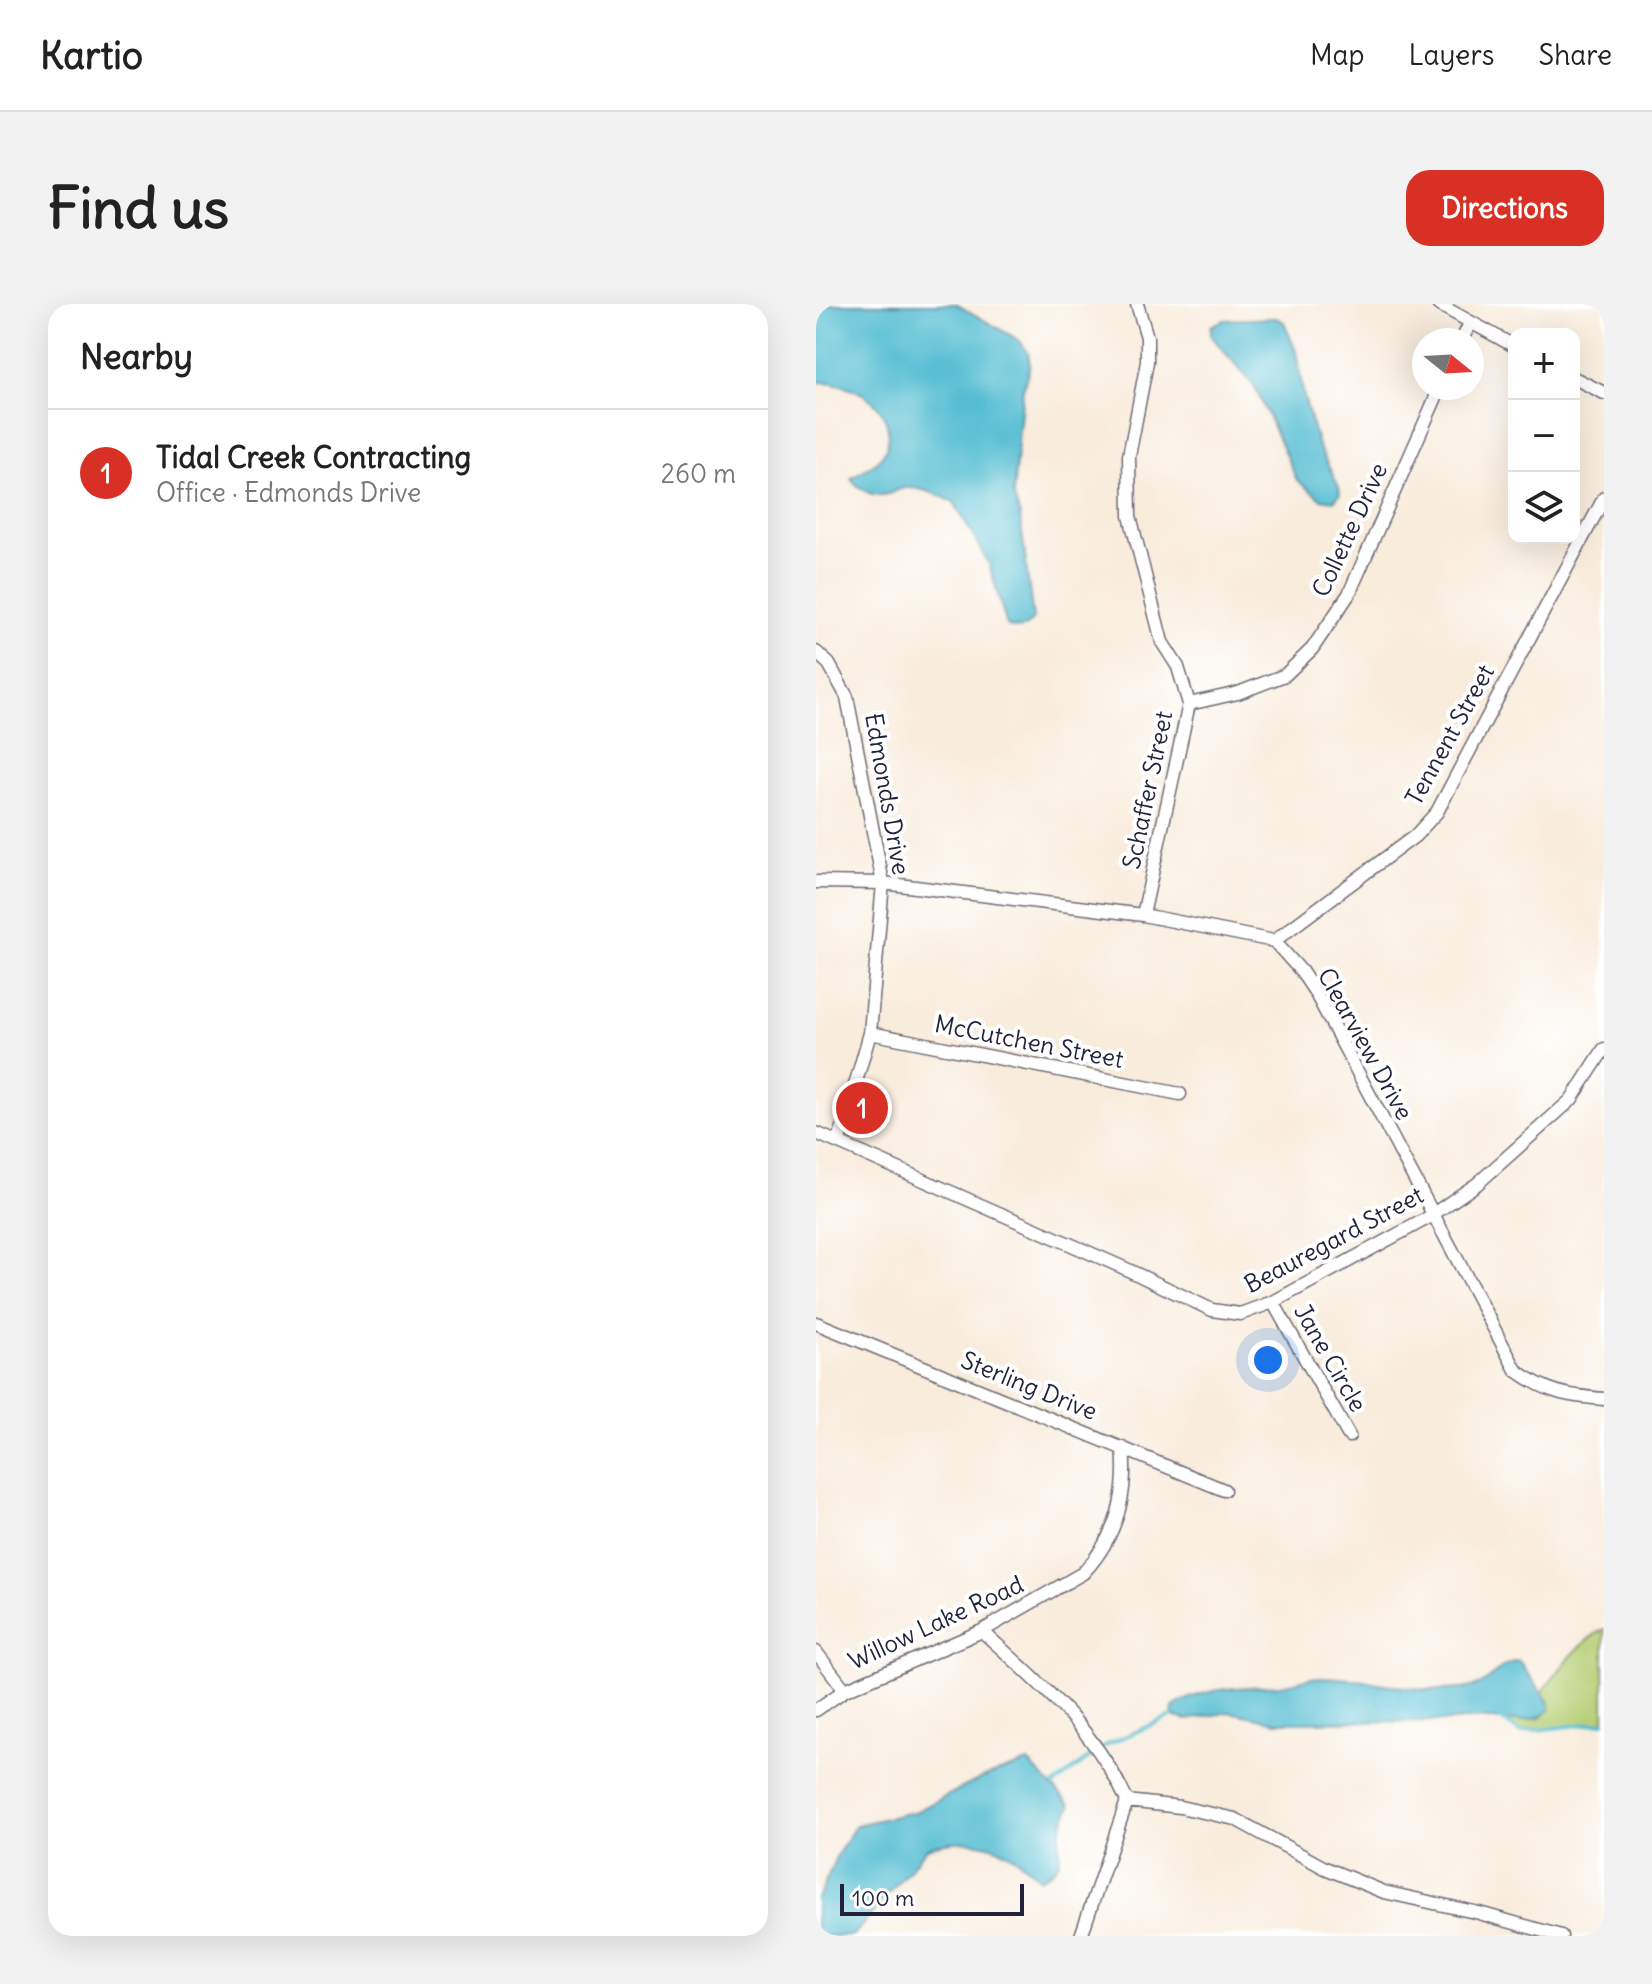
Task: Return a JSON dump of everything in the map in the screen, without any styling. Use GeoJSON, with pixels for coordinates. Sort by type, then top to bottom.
{"type":"FeatureCollection","features":[{"type":"Feature","properties":{"kind":"street","name":"Schaffer Street"},"geometry":{"type":"LineString","coordinates":[[1137,304],[1147,337],[1147,362],[1129,456],[1130,516],[1162,642],[1178,667],[1189,704],[1143,915]]}},
{"type":"Feature","properties":{"kind":"street"},"geometry":{"type":"LineString","coordinates":[[1438,304],[1508,343]]}},
{"type":"Feature","properties":{"kind":"street"},"geometry":{"type":"LineString","coordinates":[[1468,328],[1470,323]]}},
{"type":"Feature","properties":{"kind":"street"},"geometry":{"type":"LineString","coordinates":[[1580,381],[1604,393]]}},
{"type":"Feature","properties":{"kind":"street","name":"Collette Drive"},"geometry":{"type":"LineString","coordinates":[[1189,704],[1238,693],[1285,675],[1312,649],[1349,594],[1435,400]]}},
{"type":"Feature","properties":{"kind":"street","name":"Tennent Street"},"geometry":{"type":"LineString","coordinates":[[1274,941],[1415,836],[1437,812],[1604,498]]}},
{"type":"Feature","properties":{"kind":"street","name":"Edmonds Drive"},"geometry":{"type":"LineString","coordinates":[[816,652],[829,664],[847,697],[883,883],[870,1033],[839,1141]]}},
{"type":"Feature","properties":{"kind":"street"},"geometry":{"type":"LineString","coordinates":[[816,882],[883,883],[1143,915],[1274,941]]}},
{"type":"Feature","properties":{"kind":"street","name":"Clearview Drive"},"geometry":{"type":"LineString","coordinates":[[1274,941],[1315,992],[1516,1370],[1537,1386],[1561,1394],[1604,1399]]}},
{"type":"Feature","properties":{"kind":"street","name":"McCutchen Street"},"geometry":{"type":"LineString","coordinates":[[870,1033],[1180,1094]]}},
{"type":"Feature","properties":{"kind":"street","name":"Beauregard Street"},"geometry":{"type":"LineString","coordinates":[[816,1133],[1122,1267],[1212,1310],[1240,1314],[1273,1302],[1432,1215],[1477,1184],[1571,1100],[1604,1049]]}},
{"type":"Feature","properties":{"kind":"street","name":"Jane Circle"},"geometry":{"type":"LineString","coordinates":[[1273,1302],[1349,1436]]}},
{"type":"Feature","properties":{"kind":"street","name":"Sterling Drive"},"geometry":{"type":"LineString","coordinates":[[816,1323],[1224,1490]]}},
{"type":"Feature","properties":{"kind":"street","name":"Willow Lake Road"},"geometry":{"type":"LineString","coordinates":[[816,1710],[845,1690],[982,1631],[1083,1573],[1095,1560],[1115,1525],[1125,1467],[1123,1448]]}},
{"type":"Feature","properties":{"kind":"street"},"geometry":{"type":"LineString","coordinates":[[982,1631],[1067,1709],[1118,1779],[1127,1801],[1081,1936]]}},
{"type":"Feature","properties":{"kind":"street"},"geometry":{"type":"LineString","coordinates":[[816,1652],[845,1690]]}},
{"type":"Feature","properties":{"kind":"street"},"geometry":{"type":"LineString","coordinates":[[1127,1801],[1180,1807],[1235,1819],[1325,1868],[1384,1892],[1479,1913],[1561,1936]]}},
{"type":"Feature","properties":{"kind":"street"},"geometry":{"type":"LineString","coordinates":[[1597,1936],[1604,1929]]}},
{"type":"Feature","properties":{"kind":"green space"},"geometry":{"type":"Polygon","coordinates":[[[1604,1629],[1604,1722],[1520,1732],[1500,1718],[1511,1721],[1541,1718],[1548,1701],[1542,1694],[1544,1690],[1578,1649],[1604,1629]]]}},
{"type":"Feature","properties":{"kind":"water"},"geometry":{"type":"Polygon","coordinates":[[[816,304],[956,304],[1019,340],[1028,352],[1030,365],[1023,390],[1013,494],[1020,516],[1033,619],[1024,627],[1007,626],[989,564],[954,502],[912,488],[882,495],[872,494],[851,478],[881,457],[888,431],[880,409],[862,394],[828,382],[816,382],[816,304]]]}},
{"type":"Feature","properties":{"kind":"water"},"geometry":{"type":"Polygon","coordinates":[[[1276,318],[1284,322],[1296,351],[1304,397],[1318,446],[1339,487],[1340,494],[1334,501],[1321,499],[1297,480],[1255,387],[1211,336],[1211,326],[1224,320],[1276,318]]]}},
{"type":"Feature","properties":{"kind":"water"},"geometry":{"type":"Polygon","coordinates":[[[1519,1661],[1548,1701],[1550,1710],[1530,1720],[1276,1722],[1230,1712],[1187,1720],[1172,1716],[1173,1707],[1197,1695],[1225,1689],[1280,1685],[1316,1677],[1430,1690],[1467,1688],[1477,1686],[1504,1666],[1519,1661]]]}},
{"type":"Feature","properties":{"kind":"water"},"geometry":{"type":"Polygon","coordinates":[[[1028,1762],[1071,1805],[1061,1830],[1059,1862],[1050,1872],[1040,1879],[1011,1855],[980,1843],[937,1845],[927,1848],[853,1936],[816,1936],[816,1898],[856,1825],[917,1811],[982,1778],[1028,1762]]]}},
{"type":"Feature","properties":{"kind":"waterway"},"geometry":{"type":"LineString","coordinates":[[1054,1785],[1104,1746],[1172,1716]]}},
{"type":"Feature","properties":{"kind":"waterway"},"geometry":{"type":"LineString","coordinates":[[1500,1718],[1520,1732],[1604,1722]]}},
{"type":"Feature","properties":{"kind":"place","name":"Tidal Creek Contracting"},"geometry":{"type":"Point","coordinates":[862,1108]}}]}
